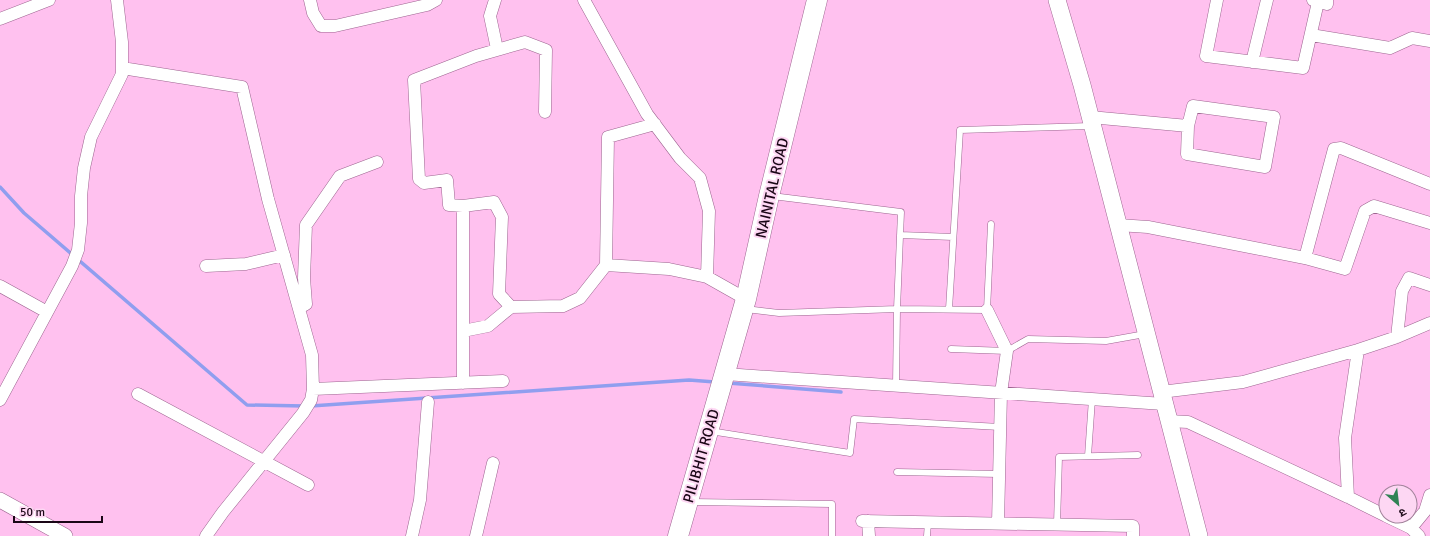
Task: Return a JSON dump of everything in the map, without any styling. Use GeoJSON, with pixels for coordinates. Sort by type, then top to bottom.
{"type":"FeatureCollection","features":[{"type":"Feature","properties":{"kind":"highway","name":"NAINITAL ROAD"},"geometry":{"type":"LineString","coordinates":[[723,379],[745,304],[769,196],[817,0]]}},
{"type":"Feature","properties":{"kind":"highway","name":"PILIBHIT ROAD"},"geometry":{"type":"LineString","coordinates":[[678,536],[723,379]]}},
{"type":"Feature","properties":{"kind":"main road"},"geometry":{"type":"LineString","coordinates":[[1057,0],[1091,122],[1199,536]]}},
{"type":"Feature","properties":{"kind":"street"},"geometry":{"type":"LineString","coordinates":[[0,19],[49,0]]}},
{"type":"Feature","properties":{"kind":"street"},"geometry":{"type":"LineString","coordinates":[[0,400],[72,266],[78,250],[84,168],[91,137],[122,74],[122,42],[117,0]]}},
{"type":"Feature","properties":{"kind":"street"},"geometry":{"type":"LineString","coordinates":[[310,0],[313,13],[321,26],[335,26],[427,5],[436,0]]}},
{"type":"Feature","properties":{"kind":"street"},"geometry":{"type":"LineString","coordinates":[[494,0],[490,16],[497,50]]}},
{"type":"Feature","properties":{"kind":"street"},"geometry":{"type":"LineString","coordinates":[[584,0],[647,114],[680,158],[700,178],[710,211],[707,277]]}},
{"type":"Feature","properties":{"kind":"street"},"geometry":{"type":"LineString","coordinates":[[1217,0],[1206,56],[1303,68],[1320,1]]}},
{"type":"Feature","properties":{"kind":"street"},"geometry":{"type":"LineString","coordinates":[[1252,62],[1267,0]]}},
{"type":"Feature","properties":{"kind":"street"},"geometry":{"type":"LineString","coordinates":[[1311,35],[1390,48],[1412,38],[1430,41]]}},
{"type":"Feature","properties":{"kind":"street"},"geometry":{"type":"LineString","coordinates":[[511,307],[499,294],[502,217],[494,202],[463,206],[449,205],[447,180],[424,183],[419,179],[414,80],[497,50],[525,42],[546,50],[545,112]]}},
{"type":"Feature","properties":{"kind":"street"},"geometry":{"type":"LineString","coordinates":[[122,68],[242,87],[268,199],[312,355],[312,394],[304,413],[223,512],[206,536]]}},
{"type":"Feature","properties":{"kind":"street"},"geometry":{"type":"LineString","coordinates":[[1193,106],[1274,117],[1266,167],[1186,154],[1188,126],[1193,106]]}},
{"type":"Feature","properties":{"kind":"street"},"geometry":{"type":"LineString","coordinates":[[1091,122],[1188,126]]}},
{"type":"Feature","properties":{"kind":"street"},"geometry":{"type":"LineString","coordinates":[[463,331],[488,326],[511,307],[563,306],[580,298],[606,265],[608,137],[655,124]]}},
{"type":"Feature","properties":{"kind":"street"},"geometry":{"type":"LineString","coordinates":[[1305,258],[1334,149],[1341,148],[1430,184]]}},
{"type":"Feature","properties":{"kind":"street"},"geometry":{"type":"LineString","coordinates":[[299,308],[306,304],[304,278],[306,224],[340,176],[377,162]]}},
{"type":"Feature","properties":{"kind":"street"},"geometry":{"type":"LineString","coordinates":[[463,206],[463,383]]}},
{"type":"Feature","properties":{"kind":"street"},"geometry":{"type":"LineString","coordinates":[[1118,225],[1148,227],[1305,258],[1345,269],[1366,211],[1374,206],[1430,223]]}},
{"type":"Feature","properties":{"kind":"street"},"geometry":{"type":"LineString","coordinates":[[206,266],[246,264],[284,255]]}},
{"type":"Feature","properties":{"kind":"street"},"geometry":{"type":"LineString","coordinates":[[606,265],[669,269],[707,277],[745,304]]}},
{"type":"Feature","properties":{"kind":"street"},"geometry":{"type":"LineString","coordinates":[[1397,337],[1402,291],[1409,278],[1430,285]]}},
{"type":"Feature","properties":{"kind":"street"},"geometry":{"type":"LineString","coordinates":[[0,286],[47,312]]}},
{"type":"Feature","properties":{"kind":"street"},"geometry":{"type":"LineString","coordinates":[[987,310],[1007,351],[1001,393],[998,523]]}},
{"type":"Feature","properties":{"kind":"street"},"geometry":{"type":"LineString","coordinates":[[723,379],[896,386],[1092,399],[1162,398],[1243,382],[1358,350],[1397,337],[1430,323]]}},
{"type":"Feature","properties":{"kind":"street"},"geometry":{"type":"LineString","coordinates":[[1348,497],[1345,438],[1358,350]]}},
{"type":"Feature","properties":{"kind":"street"},"geometry":{"type":"LineString","coordinates":[[312,394],[503,381]]}},
{"type":"Feature","properties":{"kind":"street"},"geometry":{"type":"LineString","coordinates":[[138,394],[308,485]]}},
{"type":"Feature","properties":{"kind":"street"},"geometry":{"type":"LineString","coordinates":[[412,536],[420,500],[428,402]]}},
{"type":"Feature","properties":{"kind":"street"},"geometry":{"type":"LineString","coordinates":[[1168,421],[1188,422],[1378,512]]}},
{"type":"Feature","properties":{"kind":"street"},"geometry":{"type":"LineString","coordinates":[[476,536],[493,463]]}},
{"type":"Feature","properties":{"kind":"street"},"geometry":{"type":"LineString","coordinates":[[1400,524],[1415,532],[1428,512],[1430,495]]}},
{"type":"Feature","properties":{"kind":"street"},"geometry":{"type":"LineString","coordinates":[[0,500],[65,536]]}},
{"type":"Feature","properties":{"kind":"street"},"geometry":{"type":"LineString","coordinates":[[869,536],[865,521],[1133,526],[1133,536]]}},
{"type":"Feature","properties":{"kind":"lane"},"geometry":{"type":"LineString","coordinates":[[949,309],[960,130],[1091,122]]}},
{"type":"Feature","properties":{"kind":"lane"},"geometry":{"type":"LineString","coordinates":[[769,196],[901,212],[896,309],[896,386]]}},
{"type":"Feature","properties":{"kind":"lane"},"geometry":{"type":"LineString","coordinates":[[745,304],[779,313],[896,309],[987,310],[992,224]]}},
{"type":"Feature","properties":{"kind":"lane"},"geometry":{"type":"LineString","coordinates":[[900,235],[953,238]]}},
{"type":"Feature","properties":{"kind":"lane"},"geometry":{"type":"LineString","coordinates":[[951,348],[1007,351],[1028,339],[1106,341],[1146,333]]}},
{"type":"Feature","properties":{"kind":"lane"},"geometry":{"type":"LineString","coordinates":[[1088,456],[1092,399]]}},
{"type":"Feature","properties":{"kind":"lane"},"geometry":{"type":"LineString","coordinates":[[708,430],[850,453],[854,419],[1000,427]]}},
{"type":"Feature","properties":{"kind":"lane"},"geometry":{"type":"LineString","coordinates":[[1057,524],[1059,457],[1138,455]]}},
{"type":"Feature","properties":{"kind":"lane"},"geometry":{"type":"LineString","coordinates":[[897,472],[999,474]]}},
{"type":"Feature","properties":{"kind":"lane"},"geometry":{"type":"LineString","coordinates":[[688,502],[832,504],[832,536]]}},
{"type":"Feature","properties":{"kind":"lane"},"geometry":{"type":"LineString","coordinates":[[927,536],[928,522]]}},
{"type":"Feature","properties":{"kind":"waterway"},"geometry":{"type":"LineString","coordinates":[[0,187],[24,213],[247,405],[304,406]]}},
{"type":"Feature","properties":{"kind":"waterway"},"geometry":{"type":"LineString","coordinates":[[311,406],[689,380],[715,382]]}},
{"type":"Feature","properties":{"kind":"waterway"},"geometry":{"type":"LineString","coordinates":[[728,383],[841,392]]}}]}
